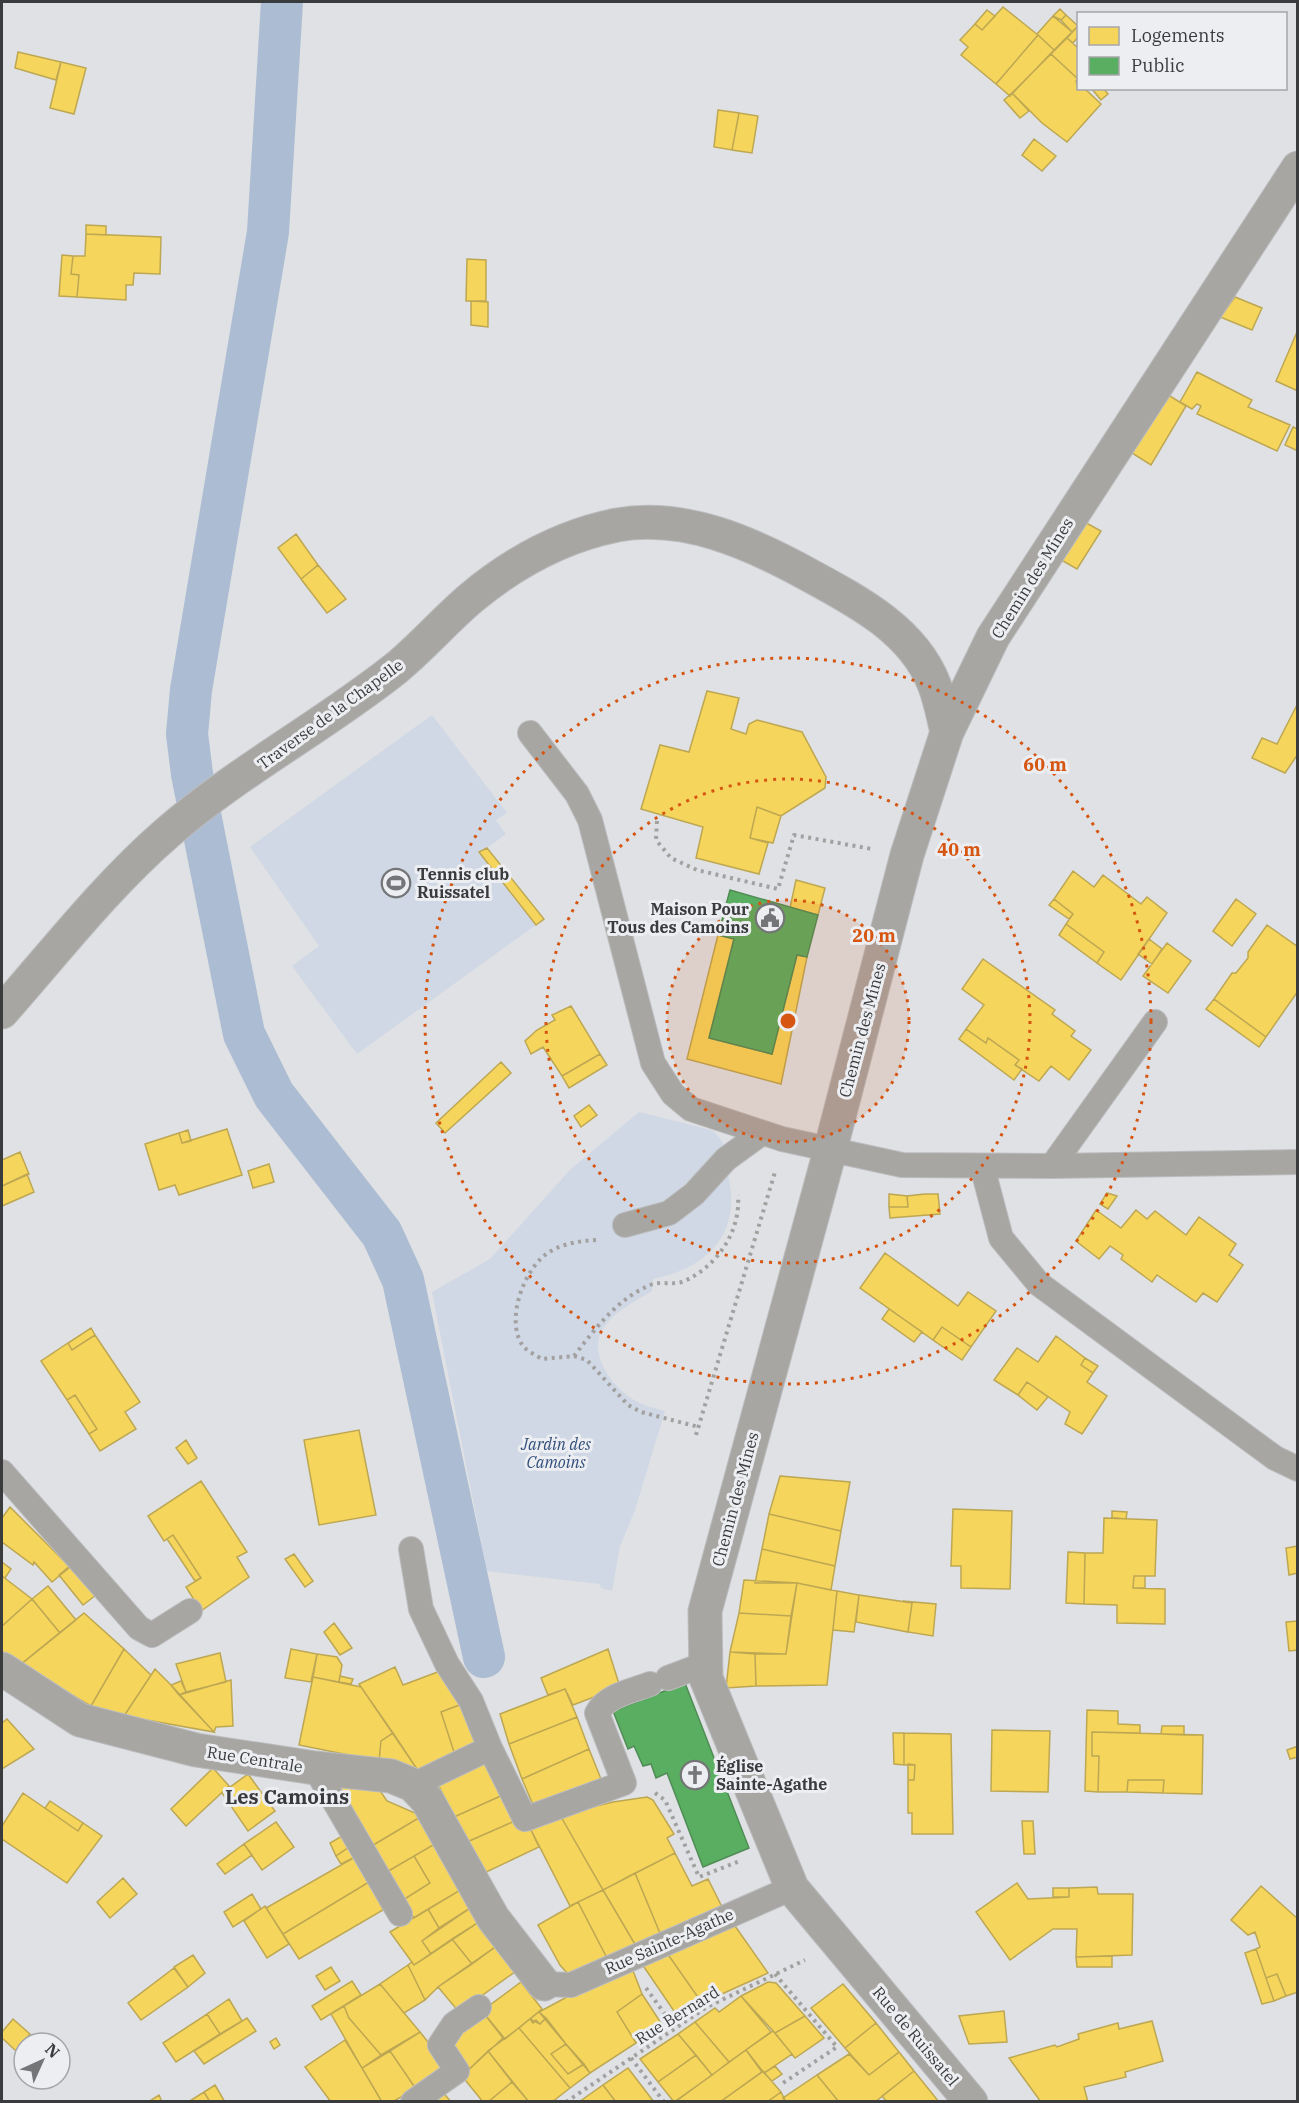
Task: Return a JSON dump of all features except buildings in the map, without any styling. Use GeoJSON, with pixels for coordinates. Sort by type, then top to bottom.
{"type":"FeatureCollection","features":[{"type":"Feature","properties":{"kind":"street","name":"Chemin des Mines"},"geometry":{"type":"LineString","coordinates":[[792,1888],[706,1678],[705,1611],[830,1151],[907,855],[947,732],[1000,628],[1298,168]]}},
{"type":"Feature","properties":{"kind":"street","name":"Traverse de la Chapelle"},"geometry":{"type":"LineString","coordinates":[[2,1012],[127,870],[169,831],[396,668],[472,597],[526,558],[568,537],[620,525],[664,523],[724,534],[777,558],[861,603],[913,647],[934,684],[947,732]]}},
{"type":"Feature","properties":{"kind":"street","name":"Rue Centrale"},"geometry":{"type":"LineString","coordinates":[[2,1669],[80,1720],[196,1750],[315,1768],[391,1776],[413,1785]]}},
{"type":"Feature","properties":{"kind":"street"},"geometry":{"type":"LineString","coordinates":[[413,1785],[427,1800],[493,1918],[544,1984]]}},
{"type":"Feature","properties":{"kind":"street","name":"Rue de Ruissatel"},"geometry":{"type":"LineString","coordinates":[[792,1888],[971,2102]]}},
{"type":"Feature","properties":{"kind":"lane"},"geometry":{"type":"LineString","coordinates":[[530,733],[576,794],[590,820],[653,1063],[673,1094],[691,1109],[772,1136],[830,1151],[902,1165],[1052,1166],[1298,1162]]}},
{"type":"Feature","properties":{"kind":"lane"},"geometry":{"type":"LineString","coordinates":[[1052,1166],[1155,1022]]}},
{"type":"Feature","properties":{"kind":"lane"},"geometry":{"type":"LineString","coordinates":[[625,1225],[669,1213],[694,1194],[726,1159],[772,1136]]}},
{"type":"Feature","properties":{"kind":"lane"},"geometry":{"type":"LineString","coordinates":[[982,1166],[1000,1238],[1040,1284],[1275,1458],[1298,1469]]}},
{"type":"Feature","properties":{"kind":"lane"},"geometry":{"type":"LineString","coordinates":[[2,1473],[139,1628],[152,1635],[190,1611]]}},
{"type":"Feature","properties":{"kind":"lane"},"geometry":{"type":"LineString","coordinates":[[411,1549],[421,1609],[447,1664],[471,1701],[490,1748],[525,1819],[624,1783],[597,1713],[602,1704],[705,1664]]}},
{"type":"Feature","properties":{"kind":"lane"},"geometry":{"type":"LineString","coordinates":[[413,1785],[490,1748]]}},
{"type":"Feature","properties":{"kind":"lane"},"geometry":{"type":"LineString","coordinates":[[315,1768],[400,1914]]}},
{"type":"Feature","properties":{"kind":"lane","name":"Rue Sainte-Agathe"},"geometry":{"type":"LineString","coordinates":[[544,1984],[571,1985],[792,1888]]}},
{"type":"Feature","properties":{"kind":"lane"},"geometry":{"type":"LineString","coordinates":[[413,2102],[457,2071],[440,2045],[454,2024],[479,2007]]}},
{"type":"Feature","properties":{"kind":"path"},"geometry":{"type":"LineString","coordinates":[[657,821],[656,840],[671,858],[697,870],[778,889],[794,835],[907,855]]}},
{"type":"Feature","properties":{"kind":"path"},"geometry":{"type":"LineString","coordinates":[[696,1435],[776,1170],[772,1136]]}},
{"type":"Feature","properties":{"kind":"path"},"geometry":{"type":"LineString","coordinates":[[574,1356],[602,1319],[620,1305],[651,1284],[680,1283],[716,1258],[727,1244],[734,1226],[739,1206],[738,1185]]}},
{"type":"Feature","properties":{"kind":"path"},"geometry":{"type":"LineString","coordinates":[[625,1225],[602,1239],[571,1242],[549,1252],[531,1270],[515,1304],[517,1328],[523,1346],[542,1359],[574,1356],[587,1360],[628,1405],[641,1412],[699,1427]]}},
{"type":"Feature","properties":{"kind":"path"},"geometry":{"type":"LineString","coordinates":[[624,1783],[648,1788],[665,1800],[699,1877],[771,1838]]}},
{"type":"Feature","properties":{"kind":"path","name":"Rue Bernard"},"geometry":{"type":"LineString","coordinates":[[566,2102],[706,2007],[839,1945]]}},
{"type":"Feature","properties":{"kind":"path"},"geometry":{"type":"LineString","coordinates":[[776,1974],[837,2047],[783,2083]]}},
{"type":"Feature","properties":{"kind":"path"},"geometry":{"type":"LineString","coordinates":[[657,2003],[675,2028]]}},
{"type":"Feature","properties":{"kind":"path"},"geometry":{"type":"LineString","coordinates":[[631,2058],[664,2102]]}},
{"type":"Feature","properties":{"kind":"green space","name":"Tennis club Ruissatel"},"geometry":{"type":"Polygon","coordinates":[[[432,715],[507,813],[496,820],[506,834],[487,848],[544,919],[357,1054],[292,966],[319,946],[250,847],[432,715]]]}},
{"type":"Feature","properties":{"kind":"green space","name":"Jardin des Camoins"},"geometry":{"type":"Polygon","coordinates":[[[639,1112],[711,1130],[716,1134],[726,1154],[731,1203],[724,1233],[707,1255],[682,1270],[653,1279],[652,1291],[614,1316],[599,1337],[600,1358],[610,1378],[618,1387],[638,1402],[665,1411],[635,1510],[620,1546],[612,1591],[601,1588],[600,1584],[487,1571],[432,1292],[490,1259],[570,1170],[639,1112]]]}},
{"type":"Feature","properties":{"kind":"waterway"},"geometry":{"type":"LineString","coordinates":[[282,2],[268,232],[191,690],[187,734],[192,774],[244,1034],[274,1095],[382,1234],[403,1280],[484,1657]]}},
{"type":"Feature","properties":{"kind":"place","name":"Tennis club Ruissatel"},"geometry":{"type":"Point","coordinates":[396,883]}},
{"type":"Feature","properties":{"kind":"place","name":"Maison Pour Tous des Camoins"},"geometry":{"type":"Point","coordinates":[770,918]}},
{"type":"Feature","properties":{"kind":"place","name":"Église Sainte-Agathe"},"geometry":{"type":"Point","coordinates":[695,1775]}},
{"type":"Feature","properties":{"kind":"district","name":"Les Camoins"},"geometry":{"type":"Point","coordinates":[287,1797]}}]}
